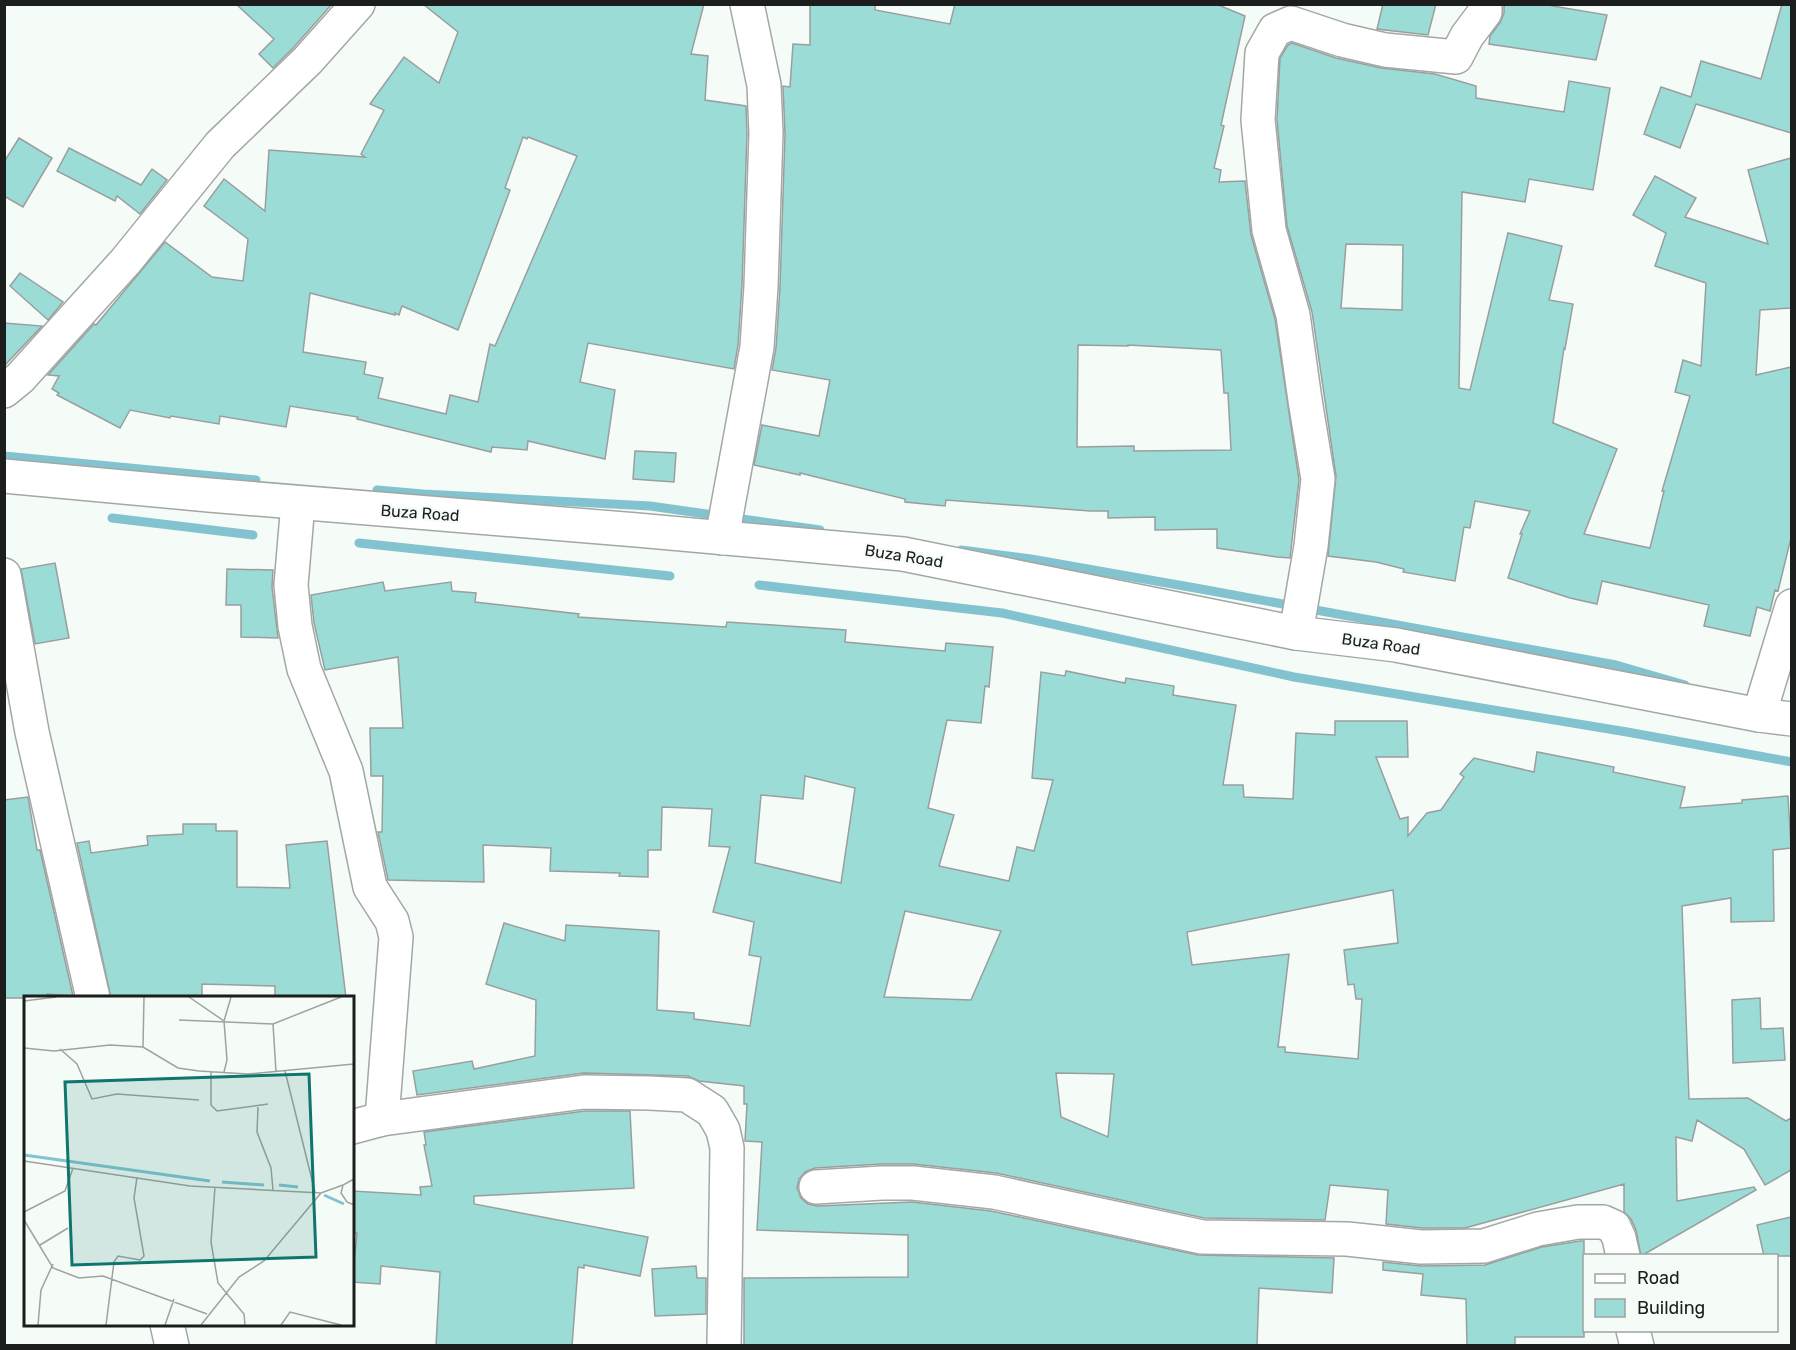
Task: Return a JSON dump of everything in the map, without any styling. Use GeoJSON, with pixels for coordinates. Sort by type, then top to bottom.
{"type":"FeatureCollection","features":[{"type":"Feature","properties":{"kind":"street"},"geometry":{"type":"LineString","coordinates":[[4,391],[20,378],[125,262],[220,146],[308,60],[358,4]]}},
{"type":"Feature","properties":{"kind":"street"},"geometry":{"type":"LineString","coordinates":[[722,538],[757,347],[761,286],[766,133],[764,86],[747,4]]}},
{"type":"Feature","properties":{"kind":"street"},"geometry":{"type":"LineString","coordinates":[[1296,633],[1311,546],[1318,479],[1293,315],[1269,230],[1258,120],[1262,53],[1275,30],[1291,23],[1342,40],[1385,50],[1456,57],[1467,36],[1485,12],[1485,4]]}},
{"type":"Feature","properties":{"kind":"street","name":"Buza Road"},"geometry":{"type":"LineString","coordinates":[[4,476],[903,554],[1296,633],[1396,645],[1759,715],[1791,719]]}},
{"type":"Feature","properties":{"kind":"street"},"geometry":{"type":"LineString","coordinates":[[298,503],[291,585],[295,626],[304,669],[346,771],[370,887],[392,921],[396,937],[367,1123],[584,1092],[687,1095],[712,1111],[723,1130],[727,1148],[724,1346]]}},
{"type":"Feature","properties":{"kind":"street"},"geometry":{"type":"LineString","coordinates":[[4,575],[32,732],[93,996]]}},
{"type":"Feature","properties":{"kind":"street"},"geometry":{"type":"LineString","coordinates":[[1759,715],[1791,606]]}},
{"type":"Feature","properties":{"kind":"street"},"geometry":{"type":"LineString","coordinates":[[816,1187],[913,1183],[994,1192],[1202,1237],[1347,1239],[1421,1246],[1484,1246],[1538,1229],[1578,1222],[1602,1222],[1614,1227],[1622,1254]]}},
{"type":"Feature","properties":{"kind":"street"},"geometry":{"type":"LineString","coordinates":[[167,1326],[172,1346]]}},
{"type":"Feature","properties":{"kind":"building"},"geometry":{"type":"Polygon","coordinates":[[[236,4],[332,4],[273,68],[259,54],[274,39],[236,4]]]}},
{"type":"Feature","properties":{"kind":"building"},"geometry":{"type":"Polygon","coordinates":[[[423,4],[704,4],[691,54],[708,56],[705,100],[746,106],[742,285],[734,369],[588,343],[580,382],[615,390],[605,459],[528,441],[527,450],[492,447],[491,452],[357,419],[358,417],[290,406],[286,427],[220,416],[219,424],[130,410],[120,428],[57,395],[59,393],[52,389],[59,376],[48,375],[94,324],[96,325],[165,242],[212,277],[243,281],[248,239],[204,206],[224,179],[265,211],[269,150],[365,157],[361,154],[384,110],[370,104],[404,57],[439,83],[458,32],[423,4]],[[523,137],[505,188],[510,190],[458,330],[402,306],[399,315],[395,313],[395,315],[310,293],[303,352],[366,362],[364,374],[383,378],[378,398],[446,414],[450,395],[478,402],[490,344],[495,346],[577,156],[528,137],[527,139],[523,137]]]}},
{"type":"Feature","properties":{"kind":"building"},"geometry":{"type":"Polygon","coordinates":[[[810,4],[875,4],[875,10],[950,24],[955,4],[1216,4],[1245,16],[1214,168],[1221,170],[1219,182],[1245,181],[1251,235],[1275,319],[1299,480],[1290,558],[1217,548],[1217,529],[1155,530],[1155,517],[1108,518],[1108,511],[946,500],[945,506],[905,502],[905,499],[800,473],[800,475],[754,465],[762,425],[819,436],[830,380],[772,370],[776,348],[780,287],[785,134],[783,86],[790,87],[793,44],[810,45],[810,4]],[[1078,345],[1077,447],[1134,446],[1134,451],[1231,450],[1228,393],[1224,393],[1221,350],[1078,345]]]}},
{"type":"Feature","properties":{"kind":"building"},"geometry":{"type":"Polygon","coordinates":[[[1383,4],[1436,4],[1428,35],[1377,29],[1383,4]]]}},
{"type":"Feature","properties":{"kind":"building"},"geometry":{"type":"Polygon","coordinates":[[[1504,4],[1541,4],[1607,15],[1596,60],[1489,44],[1490,36],[1504,13],[1504,4]]]}},
{"type":"Feature","properties":{"kind":"building"},"geometry":{"type":"Polygon","coordinates":[[[1782,4],[1791,4],[1791,133],[1696,104],[1680,148],[1644,134],[1661,87],[1691,97],[1701,61],[1761,79],[1782,4]]]}},
{"type":"Feature","properties":{"kind":"building"},"geometry":{"type":"Polygon","coordinates":[[[1292,43],[1336,58],[1381,68],[1435,74],[1476,86],[1476,98],[1564,112],[1569,81],[1610,88],[1593,190],[1529,179],[1525,202],[1462,192],[1459,388],[1470,390],[1508,233],[1562,246],[1549,300],[1573,304],[1553,423],[1617,449],[1584,534],[1650,548],[1664,491],[1662,491],[1690,396],[1675,392],[1683,360],[1701,366],[1706,283],[1655,266],[1666,233],[1633,215],[1655,176],[1696,198],[1685,217],[1768,244],[1748,170],[1791,158],[1791,308],[1760,310],[1756,375],[1791,367],[1791,538],[1778,591],[1775,590],[1770,611],[1757,607],[1750,636],[1704,626],[1709,605],[1602,581],[1597,604],[1570,598],[1508,578],[1522,534],[1520,534],[1530,511],[1475,501],[1470,528],[1464,527],[1455,581],[1403,572],[1404,569],[1376,562],[1328,556],[1336,476],[1312,312],[1287,226],[1277,120],[1280,58],[1288,45],[1292,43]],[[1346,244],[1341,308],[1402,310],[1403,245],[1346,244]]]}},
{"type":"Feature","properties":{"kind":"building"},"geometry":{"type":"Polygon","coordinates":[[[19,138],[52,158],[23,207],[4,196],[4,162],[19,138]]]}},
{"type":"Feature","properties":{"kind":"building"},"geometry":{"type":"Polygon","coordinates":[[[69,148],[141,185],[152,169],[167,180],[140,214],[117,196],[115,201],[57,171],[69,148]]]}},
{"type":"Feature","properties":{"kind":"building"},"geometry":{"type":"Polygon","coordinates":[[[20,273],[63,302],[48,320],[10,286],[20,273]]]}},
{"type":"Feature","properties":{"kind":"building"},"geometry":{"type":"Polygon","coordinates":[[[4,323],[42,326],[4,366],[4,323]]]}},
{"type":"Feature","properties":{"kind":"building"},"geometry":{"type":"Polygon","coordinates":[[[635,451],[676,453],[674,482],[633,479],[635,451]]]}},
{"type":"Feature","properties":{"kind":"building"},"geometry":{"type":"Polygon","coordinates":[[[55,563],[69,638],[35,644],[21,569],[55,563]]]}},
{"type":"Feature","properties":{"kind":"building"},"geometry":{"type":"Polygon","coordinates":[[[227,569],[273,570],[272,587],[278,638],[241,637],[241,605],[226,605],[227,569]]]}},
{"type":"Feature","properties":{"kind":"building"},"geometry":{"type":"Polygon","coordinates":[[[383,582],[385,591],[451,582],[452,591],[476,593],[475,602],[579,614],[578,617],[726,627],[727,622],[846,630],[845,642],[945,651],[946,643],[993,647],[989,687],[985,686],[981,723],[947,720],[928,808],[954,815],[939,866],[1009,881],[1017,847],[1034,851],[1053,780],[1032,778],[1041,672],[1065,676],[1066,671],[1125,683],[1126,678],[1174,686],[1173,695],[1236,705],[1223,785],[1243,785],[1244,797],[1293,799],[1296,733],[1335,735],[1335,721],[1407,721],[1408,757],[1376,757],[1400,819],[1408,817],[1408,836],[1427,813],[1441,810],[1464,777],[1460,774],[1474,758],[1534,772],[1537,752],[1614,767],[1613,772],[1685,787],[1680,808],[1742,803],[1742,800],[1788,796],[1791,848],[1773,850],[1774,921],[1731,922],[1731,898],[1682,906],[1689,1099],[1748,1098],[1786,1121],[1791,1118],[1791,1170],[1765,1185],[1744,1149],[1697,1120],[1692,1141],[1676,1137],[1677,1201],[1754,1187],[1756,1190],[1644,1254],[1641,1254],[1636,1230],[1631,1219],[1624,1212],[1624,1184],[1465,1228],[1422,1228],[1386,1224],[1388,1190],[1330,1185],[1325,1220],[1204,1218],[996,1173],[913,1164],[815,1168],[805,1172],[799,1179],[797,1188],[801,1198],[808,1204],[817,1206],[912,1202],[991,1211],[1198,1255],[1334,1258],[1332,1293],[1259,1288],[1257,1346],[744,1346],[744,1278],[908,1277],[908,1235],[757,1230],[762,1142],[745,1141],[747,1104],[744,1104],[744,1086],[699,1081],[688,1076],[584,1073],[417,1095],[413,1071],[472,1061],[474,1069],[535,1056],[536,1000],[486,984],[504,923],[565,941],[566,925],[659,931],[657,1010],[694,1013],[694,1019],[750,1026],[761,957],[749,955],[754,922],[713,912],[730,847],[709,846],[712,809],[662,807],[661,850],[648,850],[648,877],[619,876],[620,873],[550,871],[551,848],[483,845],[484,882],[388,880],[378,832],[382,832],[383,776],[371,776],[370,728],[403,728],[398,657],[325,670],[314,623],[311,595],[383,582]],[[805,776],[803,799],[761,795],[755,863],[841,883],[855,788],[805,776]],[[1393,890],[1187,932],[1192,965],[1289,954],[1278,1047],[1285,1047],[1285,1052],[1358,1059],[1362,999],[1356,999],[1354,984],[1348,985],[1344,950],[1398,943],[1393,890]],[[905,911],[884,997],[971,1000],[1001,931],[905,911]],[[1056,1073],[1061,1117],[1108,1137],[1114,1074],[1056,1073]]]}},
{"type":"Feature","properties":{"kind":"building"},"geometry":{"type":"Polygon","coordinates":[[[28,797],[37,850],[40,850],[73,996],[47,994],[47,996],[4,998],[4,800],[28,797]]]}},
{"type":"Feature","properties":{"kind":"building"},"geometry":{"type":"Polygon","coordinates":[[[183,824],[216,824],[216,831],[237,831],[237,887],[290,888],[286,845],[327,841],[346,996],[275,996],[275,986],[202,984],[202,996],[111,996],[77,843],[89,841],[91,853],[148,845],[147,836],[183,834],[183,824]]]}},
{"type":"Feature","properties":{"kind":"building"},"geometry":{"type":"Polygon","coordinates":[[[1760,998],[1761,1029],[1783,1028],[1785,1060],[1733,1063],[1732,1000],[1760,998]]]}},
{"type":"Feature","properties":{"kind":"building"},"geometry":{"type":"Polygon","coordinates":[[[585,1111],[630,1111],[634,1188],[474,1196],[474,1204],[648,1237],[640,1276],[584,1265],[584,1268],[578,1267],[572,1346],[436,1346],[440,1272],[381,1266],[380,1284],[354,1282],[357,1233],[354,1233],[354,1191],[421,1195],[420,1187],[432,1186],[424,1145],[426,1145],[424,1132],[585,1111]]]}},
{"type":"Feature","properties":{"kind":"building"},"geometry":{"type":"Polygon","coordinates":[[[1791,1217],[1791,1256],[1764,1254],[1757,1225],[1791,1217]]]}},
{"type":"Feature","properties":{"kind":"building"},"geometry":{"type":"Polygon","coordinates":[[[1584,1241],[1584,1337],[1515,1337],[1515,1346],[1467,1346],[1466,1299],[1421,1295],[1423,1274],[1383,1270],[1383,1262],[1421,1266],[1485,1265],[1542,1247],[1584,1241]]]}},
{"type":"Feature","properties":{"kind":"building"},"geometry":{"type":"Polygon","coordinates":[[[696,1266],[697,1278],[706,1278],[706,1314],[655,1316],[652,1269],[696,1266]]]}},
{"type":"Feature","properties":{"kind":"waterway"},"geometry":{"type":"LineString","coordinates":[[4,456],[256,480]]}},
{"type":"Feature","properties":{"kind":"waterway"},"geometry":{"type":"LineString","coordinates":[[377,490],[650,506],[820,530]]}},
{"type":"Feature","properties":{"kind":"waterway"},"geometry":{"type":"LineString","coordinates":[[112,518],[253,535]]}},
{"type":"Feature","properties":{"kind":"waterway"},"geometry":{"type":"LineString","coordinates":[[359,543],[670,576]]}},
{"type":"Feature","properties":{"kind":"waterway"},"geometry":{"type":"LineString","coordinates":[[961,550],[1031,559],[1616,665],[1685,685]]}},
{"type":"Feature","properties":{"kind":"waterway"},"geometry":{"type":"LineString","coordinates":[[759,585],[1002,613],[1294,677],[1627,732],[1792,762]]}}]}
